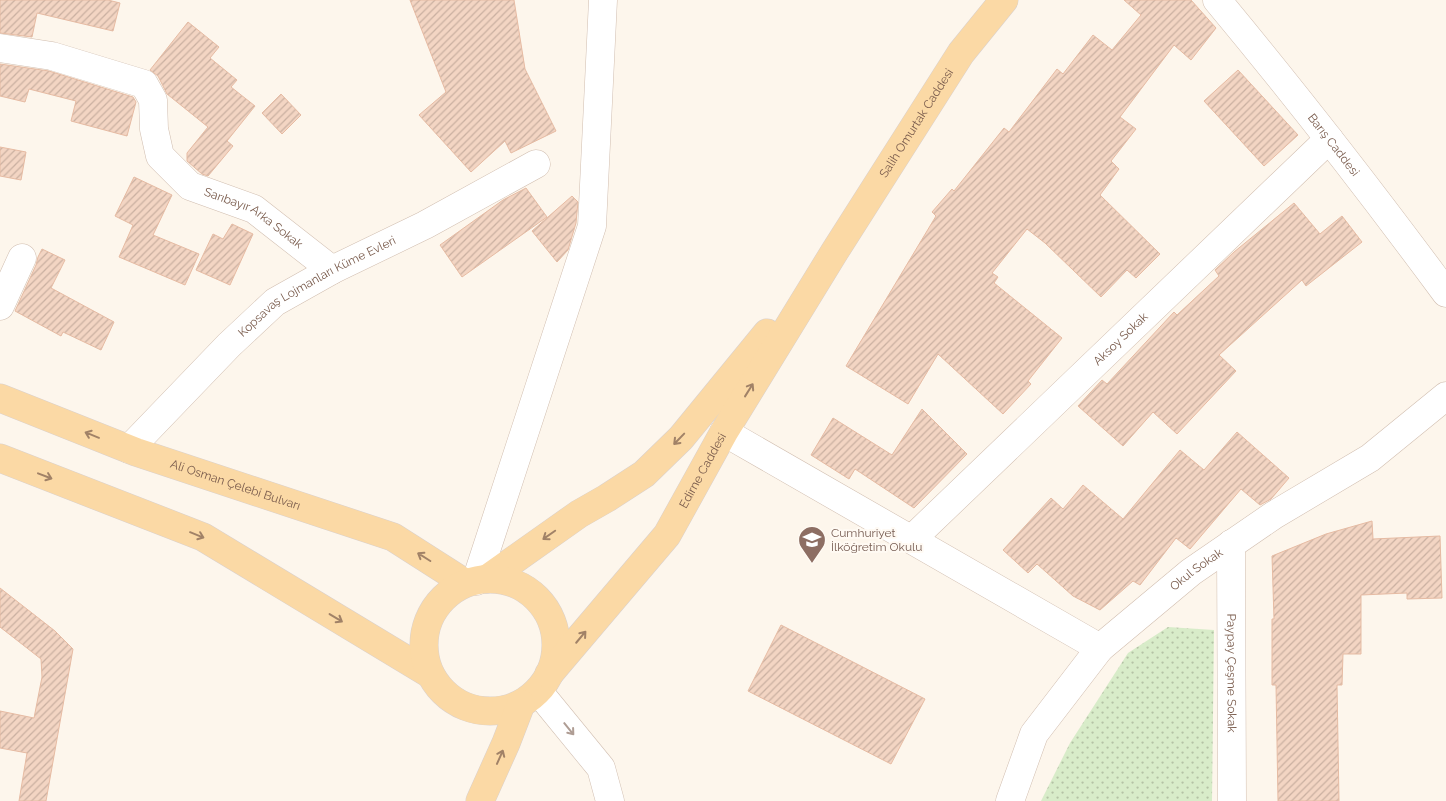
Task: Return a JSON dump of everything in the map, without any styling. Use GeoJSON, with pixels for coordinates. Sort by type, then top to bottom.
{"type":"FeatureCollection","features":[{"type":"Feature","properties":{"kind":"main road","name":"Salih Omurtak Caddesi"},"geometry":{"type":"LineString","coordinates":[[835,251],[962,53],[1004,0]]}},
{"type":"Feature","properties":{"kind":"main road"},"geometry":{"type":"LineString","coordinates":[[536,690],[501,711],[479,711],[459,704],[442,692],[430,674],[424,654],[425,632],[432,612],[446,595],[476,581],[644,474],[681,438],[835,251]]}},
{"type":"Feature","properties":{"kind":"main road","name":"Edirne Caddesi"},"geometry":{"type":"LineString","coordinates":[[536,690],[667,534],[724,432],[835,251]]}},
{"type":"Feature","properties":{"kind":"main road","name":"Ali Osman Çelebi Bulvarı"},"geometry":{"type":"LineString","coordinates":[[0,398],[129,449],[392,537],[476,581]]}},
{"type":"Feature","properties":{"kind":"main road"},"geometry":{"type":"LineString","coordinates":[[0,458],[203,537],[430,674]]}},
{"type":"Feature","properties":{"kind":"main road"},"geometry":{"type":"LineString","coordinates":[[476,581],[510,582],[530,592],[545,609],[554,629],[556,652],[506,743],[480,801]]}},
{"type":"Feature","properties":{"kind":"street"},"geometry":{"type":"LineString","coordinates":[[476,581],[592,226],[603,0]]}},
{"type":"Feature","properties":{"kind":"street","name":"Barış Caddesi"},"geometry":{"type":"LineString","coordinates":[[1217,0],[1394,222],[1446,293]]}},
{"type":"Feature","properties":{"kind":"street","name":"Sarıbayır Arka Sokak"},"geometry":{"type":"LineString","coordinates":[[0,48],[52,56],[144,84],[153,100],[154,129],[160,156],[190,186],[254,209],[332,270]]}},
{"type":"Feature","properties":{"kind":"street","name":"Aksoy Sokak"},"geometry":{"type":"LineString","coordinates":[[912,539],[1329,139]]}},
{"type":"Feature","properties":{"kind":"street","name":"Kopsavaş Lojmanları Küme Evleri"},"geometry":{"type":"LineString","coordinates":[[129,449],[229,345],[275,302],[332,270],[425,225],[536,164]]}},
{"type":"Feature","properties":{"kind":"street"},"geometry":{"type":"LineString","coordinates":[[0,306],[22,258]]}},
{"type":"Feature","properties":{"kind":"street","name":"Okul Sokak"},"geometry":{"type":"LineString","coordinates":[[1010,801],[1034,734],[1100,648],[1191,572],[1274,515],[1370,458],[1446,396]]}},
{"type":"Feature","properties":{"kind":"street"},"geometry":{"type":"LineString","coordinates":[[724,432],[1100,648]]}},
{"type":"Feature","properties":{"kind":"street","name":"Paypay Çeşme Sokak"},"geometry":{"type":"LineString","coordinates":[[1231,544],[1232,801]]}},
{"type":"Feature","properties":{"kind":"street"},"geometry":{"type":"LineString","coordinates":[[536,690],[601,768],[610,801]]}},
{"type":"Feature","properties":{"kind":"green space"},"geometry":{"type":"Polygon","coordinates":[[[1168,627],[1214,630],[1212,801],[1041,801],[1070,743],[1128,653],[1168,627]]]}},
{"type":"Feature","properties":{"kind":"building"},"geometry":{"type":"Polygon","coordinates":[[[0,0],[108,0],[120,3],[113,31],[37,13],[32,37],[0,33],[0,0]]]}},
{"type":"Feature","properties":{"kind":"building"},"geometry":{"type":"Polygon","coordinates":[[[410,0],[514,0],[525,69],[556,131],[511,153],[505,141],[471,172],[419,115],[446,92],[410,0]]]}},
{"type":"Feature","properties":{"kind":"building"},"geometry":{"type":"Polygon","coordinates":[[[1124,0],[1191,0],[1216,28],[1191,60],[1174,45],[1120,117],[1136,129],[1111,161],[1119,169],[1100,195],[1160,254],[1136,278],[1127,270],[1101,297],[1045,243],[1027,229],[992,273],[998,277],[994,283],[1062,338],[1028,381],[1031,384],[1003,414],[938,354],[908,404],[846,366],[936,216],[932,212],[952,189],[954,191],[1004,128],[1009,132],[1057,69],[1063,74],[1093,35],[1112,50],[1141,15],[1124,0]]]}},
{"type":"Feature","properties":{"kind":"building"},"geometry":{"type":"Polygon","coordinates":[[[188,22],[219,47],[210,58],[237,80],[231,87],[255,106],[227,141],[233,146],[208,176],[202,174],[187,161],[187,153],[208,127],[167,94],[158,76],[150,70],[188,22]]]}},
{"type":"Feature","properties":{"kind":"building"},"geometry":{"type":"Polygon","coordinates":[[[0,64],[49,71],[133,97],[136,102],[127,136],[71,121],[76,101],[29,89],[25,102],[0,96],[0,64]]]}},
{"type":"Feature","properties":{"kind":"building"},"geometry":{"type":"Polygon","coordinates":[[[1238,70],[1298,135],[1264,166],[1204,101],[1238,70]]]}},
{"type":"Feature","properties":{"kind":"building"},"geometry":{"type":"Polygon","coordinates":[[[281,94],[301,115],[282,134],[262,113],[281,94]]]}},
{"type":"Feature","properties":{"kind":"building"},"geometry":{"type":"Polygon","coordinates":[[[0,147],[26,152],[21,180],[0,176],[0,147]]]}},
{"type":"Feature","properties":{"kind":"building"},"geometry":{"type":"Polygon","coordinates":[[[134,177],[172,195],[153,235],[199,254],[185,285],[119,257],[133,225],[115,216],[134,177]]]}},
{"type":"Feature","properties":{"kind":"building"},"geometry":{"type":"Polygon","coordinates":[[[526,188],[547,217],[462,277],[440,245],[503,200],[526,188]]]}},
{"type":"Feature","properties":{"kind":"building"},"geometry":{"type":"Polygon","coordinates":[[[572,196],[578,202],[576,223],[568,250],[557,262],[532,231],[572,196]]]}},
{"type":"Feature","properties":{"kind":"building"},"geometry":{"type":"Polygon","coordinates":[[[1294,203],[1320,234],[1342,216],[1362,242],[1306,286],[1302,280],[1219,355],[1236,371],[1177,434],[1153,412],[1123,446],[1078,406],[1102,380],[1107,384],[1174,312],[1177,315],[1219,276],[1215,270],[1234,252],[1294,203]]]}},
{"type":"Feature","properties":{"kind":"building"},"geometry":{"type":"Polygon","coordinates":[[[232,224],[253,234],[230,285],[196,270],[213,234],[223,239],[232,224]]]}},
{"type":"Feature","properties":{"kind":"building"},"geometry":{"type":"Polygon","coordinates":[[[42,249],[65,260],[51,288],[114,322],[101,350],[63,332],[61,336],[15,311],[42,249]]]}},
{"type":"Feature","properties":{"kind":"building"},"geometry":{"type":"Polygon","coordinates":[[[922,409],[967,454],[914,508],[855,469],[849,479],[811,455],[833,418],[892,455],[922,409]]]}},
{"type":"Feature","properties":{"kind":"building"},"geometry":{"type":"Polygon","coordinates":[[[1237,432],[1289,478],[1271,499],[1260,505],[1241,489],[1190,549],[1176,538],[1140,585],[1133,581],[1100,610],[1073,596],[1037,564],[1028,573],[1003,550],[1051,498],[1063,509],[1083,485],[1123,519],[1180,450],[1204,470],[1237,432]]]}},
{"type":"Feature","properties":{"kind":"building"},"geometry":{"type":"Polygon","coordinates":[[[1372,521],[1373,539],[1440,536],[1442,598],[1407,599],[1407,593],[1361,595],[1361,654],[1343,654],[1342,685],[1337,685],[1339,801],[1278,801],[1276,685],[1272,685],[1272,619],[1274,619],[1272,556],[1326,534],[1372,521]]]}},
{"type":"Feature","properties":{"kind":"building"},"geometry":{"type":"Polygon","coordinates":[[[0,588],[55,631],[73,649],[46,801],[19,801],[27,753],[0,748],[0,711],[34,718],[42,677],[41,659],[0,627],[0,588]]]}},
{"type":"Feature","properties":{"kind":"building"},"geometry":{"type":"Polygon","coordinates":[[[781,625],[925,699],[891,764],[748,691],[781,625]]]}},
{"type":"Feature","properties":{"kind":"place","name":"Cumhuriyet İlköğretim Okulu"},"geometry":{"type":"Point","coordinates":[812,564]}}]}
